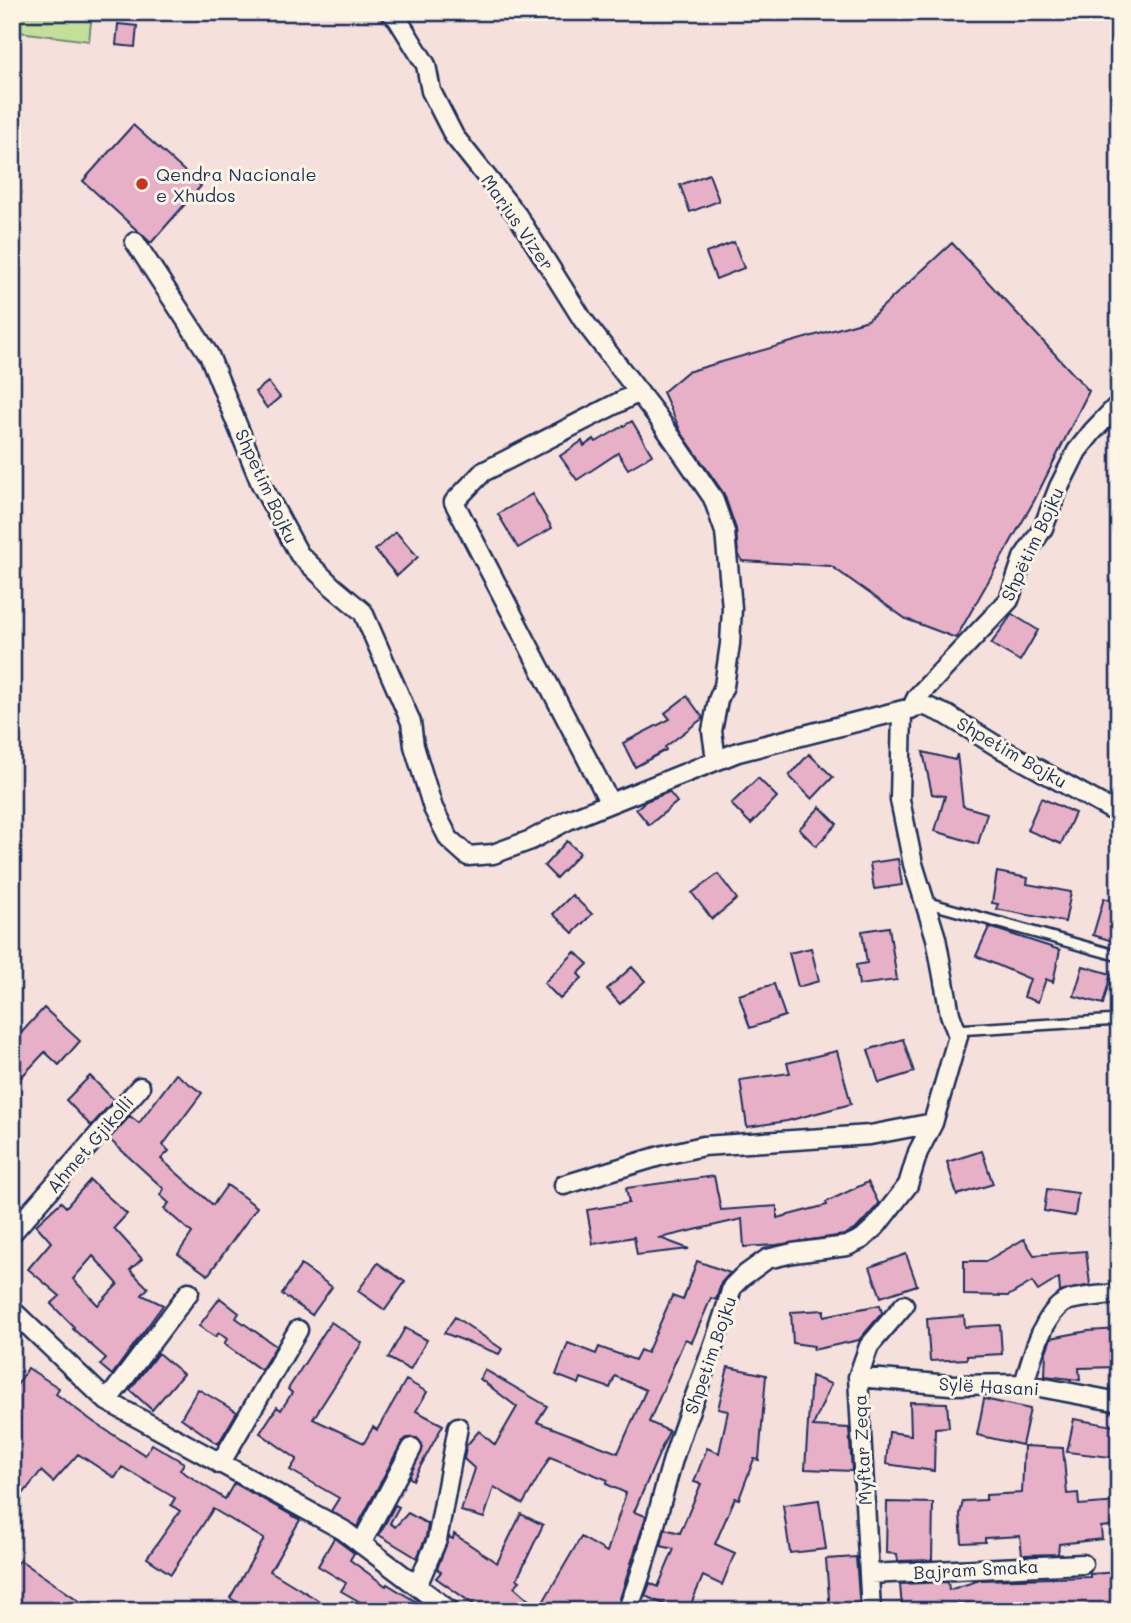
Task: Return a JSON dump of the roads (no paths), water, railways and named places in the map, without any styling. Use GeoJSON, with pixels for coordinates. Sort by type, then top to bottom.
{"type":"FeatureCollection","features":[{"type":"Feature","properties":{"kind":"street","name":"Marius Vizer"},"geometry":{"type":"LineString","coordinates":[[393,15],[426,65],[431,91],[454,136],[517,215],[583,320],[657,416],[713,498],[725,532],[732,608],[726,672],[712,730],[716,760]]}},
{"type":"Feature","properties":{"kind":"street","name":"Shpetim Bojku"},"geometry":{"type":"LineString","coordinates":[[135,242],[208,355],[261,484],[299,554],[363,612],[411,722],[414,746],[433,808],[449,839],[468,856],[493,854],[531,840],[568,820],[716,760],[763,745],[923,705],[947,715],[1000,748],[1119,814]]}},
{"type":"Feature","properties":{"kind":"street"},"geometry":{"type":"LineString","coordinates":[[610,803],[454,502],[483,472],[639,392]]}},
{"type":"Feature","properties":{"kind":"street","name":"Shpëtim Bojku"},"geometry":{"type":"LineString","coordinates":[[907,710],[1009,600],[1023,558],[1043,527],[1059,486],[1077,451],[1093,430],[1115,408],[1119,408]]}},
{"type":"Feature","properties":{"kind":"street","name":"Shpetim Bojku"},"geometry":{"type":"LineString","coordinates":[[627,1611],[642,1575],[675,1452],[733,1287],[766,1259],[847,1247],[862,1239],[877,1225],[908,1185],[918,1152],[933,1123],[958,1036],[950,1014],[936,937],[913,864],[900,800],[907,710]]}},
{"type":"Feature","properties":{"kind":"street","name":"Ahmet Gjikolli"},"geometry":{"type":"LineString","coordinates":[[12,1233],[140,1087]]}},
{"type":"Feature","properties":{"kind":"street"},"geometry":{"type":"LineString","coordinates":[[564,1185],[703,1146],[870,1135],[933,1123]]}},
{"type":"Feature","properties":{"kind":"street"},"geometry":{"type":"LineString","coordinates":[[107,1401],[189,1292]]}},
{"type":"Feature","properties":{"kind":"street"},"geometry":{"type":"LineString","coordinates":[[1024,1384],[1038,1340],[1058,1307],[1068,1300],[1119,1293]]}},
{"type":"Feature","properties":{"kind":"street","name":"Myftar Zeqa"},"geometry":{"type":"LineString","coordinates":[[871,1611],[858,1377],[869,1346],[904,1305]]}},
{"type":"Feature","properties":{"kind":"street"},"geometry":{"type":"LineString","coordinates":[[12,1310],[107,1401],[343,1530],[450,1611]]}},
{"type":"Feature","properties":{"kind":"street"},"geometry":{"type":"LineString","coordinates":[[220,1464],[298,1330]]}},
{"type":"Feature","properties":{"kind":"street","name":"Sylë Hasani"},"geometry":{"type":"LineString","coordinates":[[858,1377],[950,1385],[1024,1384],[1119,1402]]}},
{"type":"Feature","properties":{"kind":"street"},"geometry":{"type":"LineString","coordinates":[[417,1587],[437,1540],[458,1427]]}},
{"type":"Feature","properties":{"kind":"street"},"geometry":{"type":"LineString","coordinates":[[361,1544],[412,1448]]}},
{"type":"Feature","properties":{"kind":"street","name":"Bajram Smaka"},"geometry":{"type":"LineString","coordinates":[[869,1574],[1083,1564]]}},
{"type":"Feature","properties":{"kind":"lane"},"geometry":{"type":"LineString","coordinates":[[925,902],[1119,956]]}},
{"type":"Feature","properties":{"kind":"lane"},"geometry":{"type":"LineString","coordinates":[[956,1030],[1119,1020]]}},
{"type":"Feature","properties":{"kind":"place","name":"Qendra Nacionale e Xhudos"},"geometry":{"type":"Point","coordinates":[142,184]}}]}
